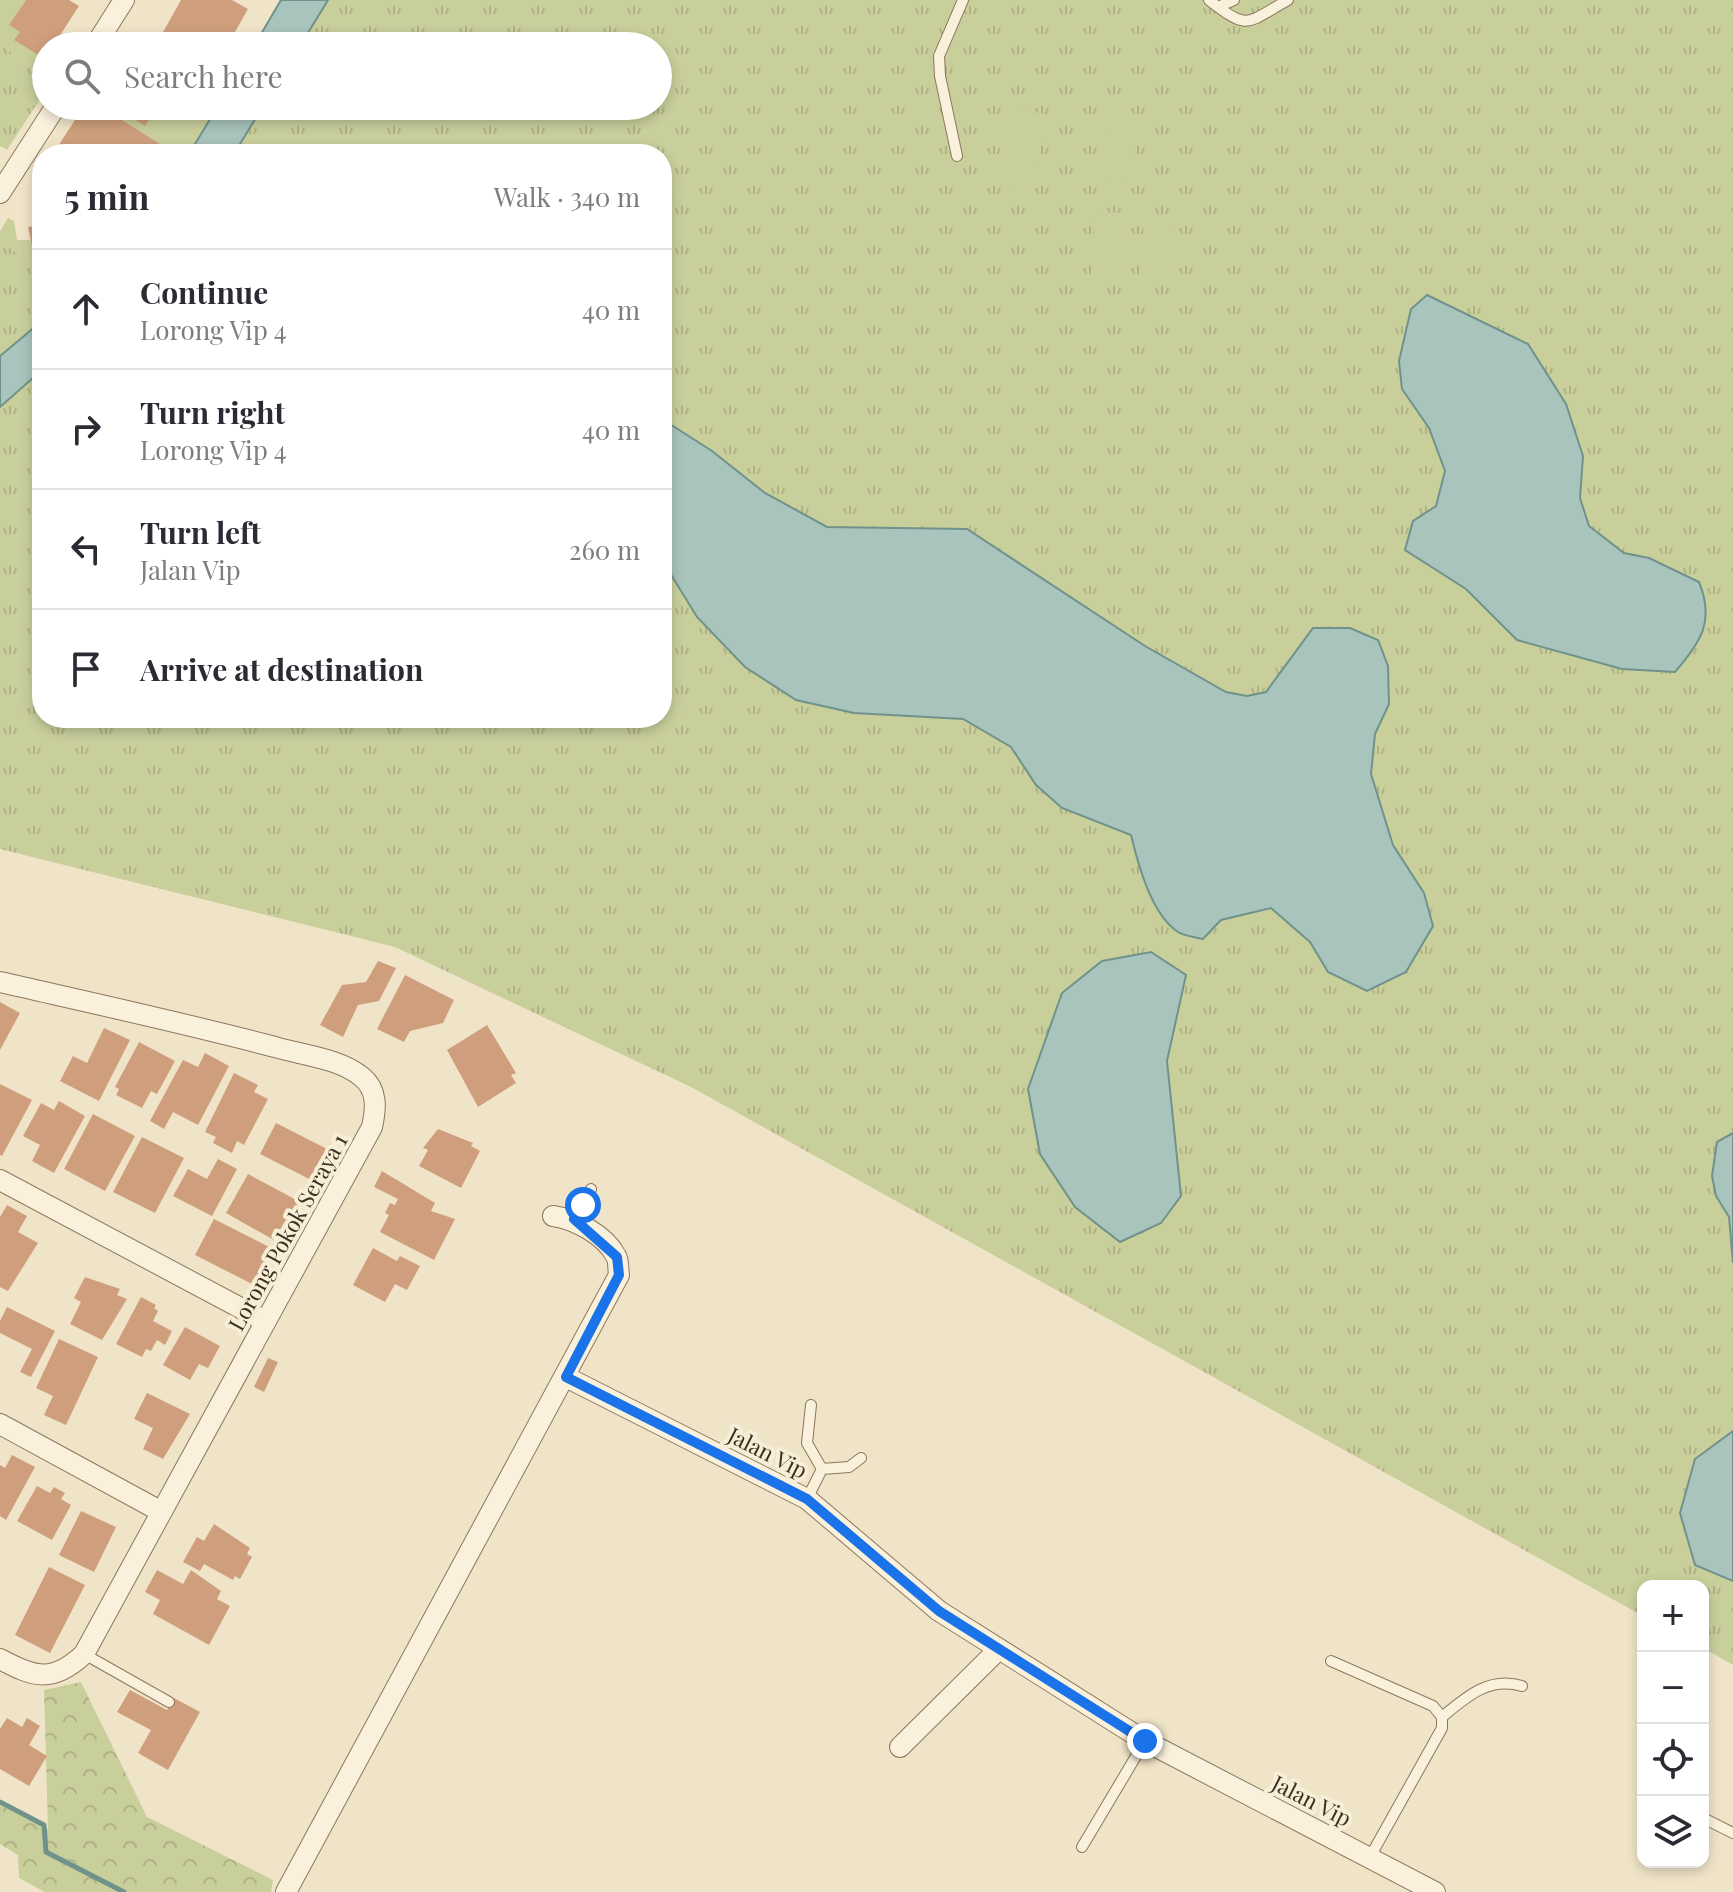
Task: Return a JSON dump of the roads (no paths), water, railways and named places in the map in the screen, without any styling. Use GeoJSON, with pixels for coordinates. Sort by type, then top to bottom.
{"type":"FeatureCollection","features":[{"type":"Feature","properties":{"kind":"street"},"geometry":{"type":"LineString","coordinates":[[104,32],[124,0]]}},
{"type":"Feature","properties":{"kind":"street"},"geometry":{"type":"LineString","coordinates":[[0,193],[47,120]]}},
{"type":"Feature","properties":{"kind":"street","name":"Lorong Pokok Seraya 1"},"geometry":{"type":"LineString","coordinates":[[0,982],[227,1034],[342,1065],[363,1077],[372,1089],[376,1106],[372,1127],[84,1654]]}},
{"type":"Feature","properties":{"kind":"street"},"geometry":{"type":"LineString","coordinates":[[0,1180],[265,1321]]}},
{"type":"Feature","properties":{"kind":"street"},"geometry":{"type":"LineString","coordinates":[[286,1892],[619,1275],[617,1257],[574,1219],[553,1216]]}},
{"type":"Feature","properties":{"kind":"street","name":"Jalan Vip"},"geometry":{"type":"LineString","coordinates":[[566,1377],[807,1499],[939,1611],[1145,1741],[1435,1892]]}},
{"type":"Feature","properties":{"kind":"street"},"geometry":{"type":"LineString","coordinates":[[0,1424],[160,1511]]}},
{"type":"Feature","properties":{"kind":"street"},"geometry":{"type":"LineString","coordinates":[[900,1747],[999,1649]]}},
{"type":"Feature","properties":{"kind":"street"},"geometry":{"type":"LineString","coordinates":[[0,1659],[23,1671],[42,1676],[66,1671],[84,1654]]}},
{"type":"Feature","properties":{"kind":"lane"},"geometry":{"type":"LineString","coordinates":[[957,156],[940,76],[939,56],[963,0]]}},
{"type":"Feature","properties":{"kind":"lane"},"geometry":{"type":"LineString","coordinates":[[1214,3],[1234,0]]}},
{"type":"Feature","properties":{"kind":"lane"},"geometry":{"type":"LineString","coordinates":[[1214,3],[1232,20],[1249,22],[1288,0]]}},
{"type":"Feature","properties":{"kind":"lane"},"geometry":{"type":"LineString","coordinates":[[574,1219],[591,1189]]}},
{"type":"Feature","properties":{"kind":"lane"},"geometry":{"type":"LineString","coordinates":[[811,1405],[807,1443],[822,1469]]}},
{"type":"Feature","properties":{"kind":"lane"},"geometry":{"type":"LineString","coordinates":[[822,1469],[849,1467],[861,1458]]}},
{"type":"Feature","properties":{"kind":"lane"},"geometry":{"type":"LineString","coordinates":[[807,1499],[822,1469]]}},
{"type":"Feature","properties":{"kind":"lane"},"geometry":{"type":"LineString","coordinates":[[84,1654],[169,1702]]}},
{"type":"Feature","properties":{"kind":"lane"},"geometry":{"type":"LineString","coordinates":[[1331,1661],[1433,1706],[1442,1717],[1442,1728],[1370,1857]]}},
{"type":"Feature","properties":{"kind":"lane"},"geometry":{"type":"LineString","coordinates":[[1442,1717],[1472,1691],[1506,1681],[1522,1686]]}},
{"type":"Feature","properties":{"kind":"lane"},"geometry":{"type":"LineString","coordinates":[[1082,1847],[1145,1741]]}},
{"type":"Feature","properties":{"kind":"lane"},"geometry":{"type":"LineString","coordinates":[[1709,1821],[1733,1833]]}},
{"type":"Feature","properties":{"kind":"water"},"geometry":{"type":"Polygon","coordinates":[[[281,0],[328,0],[309,32],[262,32],[281,0]]]}},
{"type":"Feature","properties":{"kind":"water"},"geometry":{"type":"Polygon","coordinates":[[[210,120],[255,120],[240,144],[195,144],[210,120]]]}},
{"type":"Feature","properties":{"kind":"water"},"geometry":{"type":"Polygon","coordinates":[[[1427,295],[1528,344],[1566,404],[1583,456],[1580,498],[1589,526],[1624,553],[1649,558],[1699,582],[1706,608],[1703,630],[1692,651],[1675,672],[1622,669],[1517,640],[1466,589],[1405,550],[1413,521],[1436,506],[1445,471],[1429,428],[1402,389],[1399,361],[1411,309],[1427,295]]]}},
{"type":"Feature","properties":{"kind":"water"},"geometry":{"type":"Polygon","coordinates":[[[32,329],[32,379],[0,407],[0,356],[32,329]]]}},
{"type":"Feature","properties":{"kind":"water"},"geometry":{"type":"Polygon","coordinates":[[[672,425],[712,451],[765,493],[827,527],[967,529],[1145,646],[1226,692],[1247,696],[1266,692],[1313,628],[1350,628],[1378,640],[1388,666],[1389,704],[1375,734],[1371,774],[1393,845],[1424,893],[1433,926],[1406,972],[1367,991],[1328,972],[1310,942],[1271,908],[1221,920],[1203,939],[1180,933],[1169,924],[1153,901],[1131,835],[1062,808],[1036,785],[1011,747],[963,719],[854,713],[796,700],[745,667],[697,617],[672,576],[672,425]]]}},
{"type":"Feature","properties":{"kind":"water"},"geometry":{"type":"Polygon","coordinates":[[[1151,952],[1186,975],[1167,1061],[1181,1196],[1161,1223],[1120,1242],[1075,1207],[1040,1154],[1028,1089],[1062,993],[1102,961],[1151,952]]]}},
{"type":"Feature","properties":{"kind":"water"},"geometry":{"type":"Polygon","coordinates":[[[1733,1133],[1733,1263],[1729,1217],[1716,1196],[1712,1176],[1717,1142],[1733,1133]]]}},
{"type":"Feature","properties":{"kind":"water"},"geometry":{"type":"Polygon","coordinates":[[[1733,1431],[1733,1581],[1695,1565],[1680,1513],[1695,1459],[1733,1431]]]}},
{"type":"Feature","properties":{"kind":"waterway"},"geometry":{"type":"LineString","coordinates":[[0,1802],[44,1825],[46,1852],[124,1892]]}}]}
